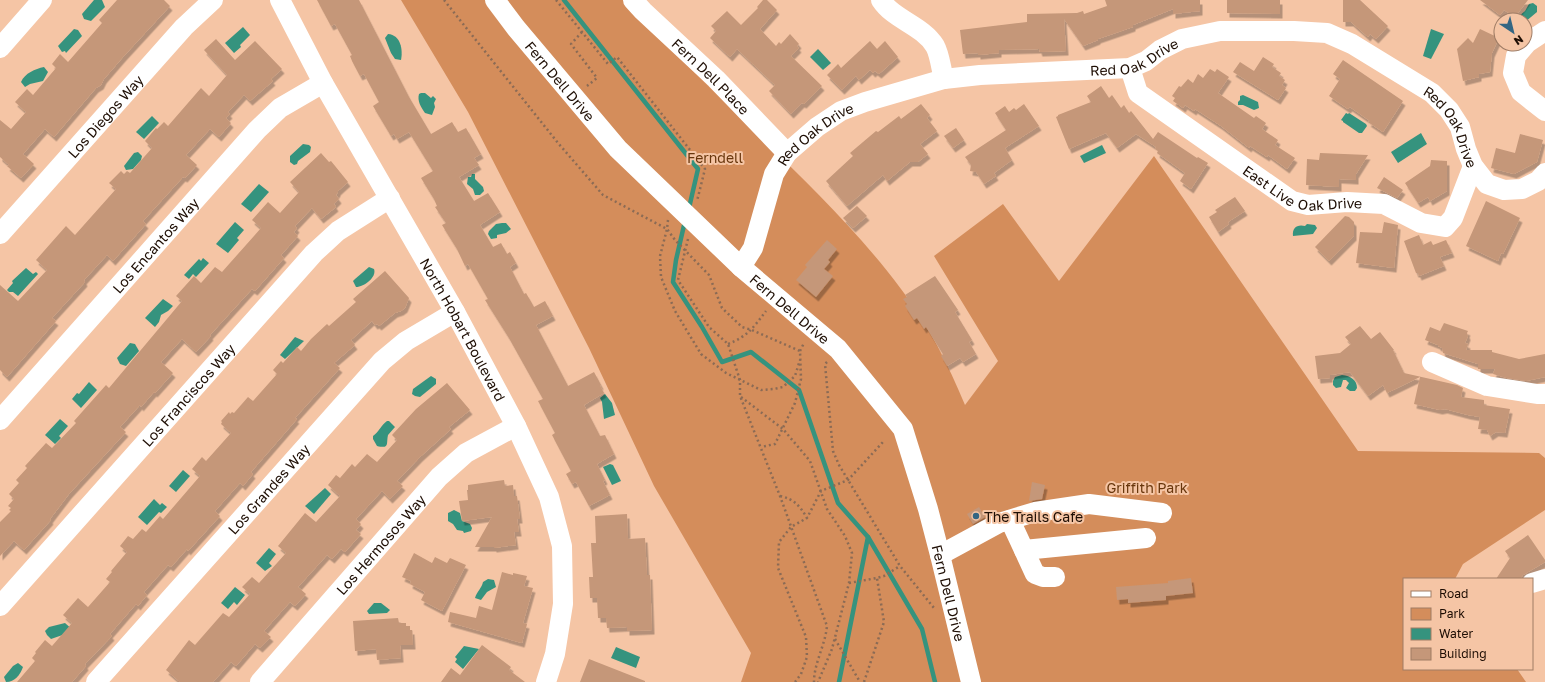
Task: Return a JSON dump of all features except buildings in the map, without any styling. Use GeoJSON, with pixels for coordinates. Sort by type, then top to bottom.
{"type":"FeatureCollection","features":[{"type":"Feature","properties":{"kind":"street"},"geometry":{"type":"LineString","coordinates":[[0,48],[42,0]]}},
{"type":"Feature","properties":{"kind":"street","name":"Los Diegos Way"},"geometry":{"type":"LineString","coordinates":[[0,234],[184,27],[213,0]]}},
{"type":"Feature","properties":{"kind":"street","name":"North Hobart Boulevard"},"geometry":{"type":"LineString","coordinates":[[280,0],[323,83],[455,312],[516,426],[549,497],[562,546],[563,604],[555,654],[546,682]]}},
{"type":"Feature","properties":{"kind":"street","name":"Fern Dell Drive"},"geometry":{"type":"LineString","coordinates":[[496,0],[516,28],[618,149],[741,267],[838,349],[903,429],[928,509],[971,682]]}},
{"type":"Feature","properties":{"kind":"street","name":"Fern Dell Place"},"geometry":{"type":"LineString","coordinates":[[633,0],[716,79],[787,153]]}},
{"type":"Feature","properties":{"kind":"street"},"geometry":{"type":"LineString","coordinates":[[881,0],[886,7],[924,32],[928,37],[935,47],[944,80]]}},
{"type":"Feature","properties":{"kind":"street","name":"Red Oak Drive"},"geometry":{"type":"LineString","coordinates":[[741,267],[753,248],[774,174],[787,153],[817,127],[841,111],[865,102],[944,80],[980,75],[1130,68],[1146,61],[1160,50],[1182,39],[1220,31],[1294,31],[1327,33],[1352,44],[1432,93],[1449,110],[1460,127],[1466,149],[1473,166],[1487,184],[1504,190],[1522,189],[1538,181],[1545,172]]}},
{"type":"Feature","properties":{"kind":"street"},"geometry":{"type":"LineString","coordinates":[[1545,31],[1527,43],[1516,56],[1513,73],[1521,92],[1545,111]]}},
{"type":"Feature","properties":{"kind":"street","name":"East Live Oak Drive"},"geometry":{"type":"LineString","coordinates":[[1130,68],[1138,93],[1292,201],[1308,205],[1347,202],[1384,204],[1421,223],[1445,227],[1453,218],[1473,166]]}},
{"type":"Feature","properties":{"kind":"street","name":"Los Encantos Way"},"geometry":{"type":"LineString","coordinates":[[0,420],[257,130],[280,108],[323,83]]}},
{"type":"Feature","properties":{"kind":"street","name":"Los Franciscos Way"},"geometry":{"type":"LineString","coordinates":[[0,606],[314,253],[338,231],[390,198]]}},
{"type":"Feature","properties":{"kind":"street","name":"Los Grandes Way"},"geometry":{"type":"LineString","coordinates":[[96,682],[382,361],[406,341],[455,312]]}},
{"type":"Feature","properties":{"kind":"street"},"geometry":{"type":"LineString","coordinates":[[1432,362],[1487,386],[1536,394],[1545,394]]}},
{"type":"Feature","properties":{"kind":"street","name":"Los Hermosos Way"},"geometry":{"type":"LineString","coordinates":[[260,682],[439,477],[466,453],[516,426]]}},
{"type":"Feature","properties":{"kind":"street"},"geometry":{"type":"LineString","coordinates":[[940,555],[999,523],[1035,512],[1089,504],[1162,513]]}},
{"type":"Feature","properties":{"kind":"street"},"geometry":{"type":"LineString","coordinates":[[1010,520],[1035,574],[1043,577],[1055,577]]}},
{"type":"Feature","properties":{"kind":"street"},"geometry":{"type":"LineString","coordinates":[[1024,550],[1146,538]]}},
{"type":"Feature","properties":{"kind":"street"},"geometry":{"type":"LineString","coordinates":[[1533,583],[1545,579]]}},
{"type":"Feature","properties":{"kind":"path"},"geometry":{"type":"LineString","coordinates":[[444,0],[558,143],[603,195],[667,229],[660,256],[661,276],[675,311],[701,354],[726,373],[761,390],[783,387],[794,376],[800,360]]}},
{"type":"Feature","properties":{"kind":"path"},"geometry":{"type":"LineString","coordinates":[[556,0],[608,64],[617,57]]}},
{"type":"Feature","properties":{"kind":"path"},"geometry":{"type":"LineString","coordinates":[[575,97],[597,78],[572,44],[582,32]]}},
{"type":"Feature","properties":{"kind":"path"},"geometry":{"type":"LineString","coordinates":[[675,240],[709,275],[722,308],[742,327],[800,351],[801,379],[795,403],[775,444],[761,447]]}},
{"type":"Feature","properties":{"kind":"path"},"geometry":{"type":"LineString","coordinates":[[728,344],[743,338],[752,330],[777,297]]}},
{"type":"Feature","properties":{"kind":"path"},"geometry":{"type":"LineString","coordinates":[[838,349],[824,364],[833,451],[848,480],[900,566],[934,608]]}},
{"type":"Feature","properties":{"kind":"path"},"geometry":{"type":"LineString","coordinates":[[731,354],[740,380],[740,396],[780,496],[827,626],[825,640],[814,672],[814,682]]}},
{"type":"Feature","properties":{"kind":"path"},"geometry":{"type":"LineString","coordinates":[[740,396],[783,429],[810,461],[827,509],[845,536],[852,553],[849,583],[835,639],[818,682]]}},
{"type":"Feature","properties":{"kind":"path"},"geometry":{"type":"LineString","coordinates":[[795,682],[807,657],[806,637],[778,568],[779,542],[791,527],[807,518],[821,490],[848,480],[883,442]]}},
{"type":"Feature","properties":{"kind":"path"},"geometry":{"type":"LineString","coordinates":[[780,496],[789,498],[799,506],[807,518]]}},
{"type":"Feature","properties":{"kind":"path"},"geometry":{"type":"LineString","coordinates":[[849,583],[884,576],[900,566]]}},
{"type":"Feature","properties":{"kind":"path"},"geometry":{"type":"LineString","coordinates":[[864,682],[884,622],[877,578]]}},
{"type":"Feature","properties":{"kind":"path"},"geometry":{"type":"LineString","coordinates":[[835,639],[860,682]]}},
{"type":"Feature","properties":{"kind":"green space","name":"Griffith Park"},"geometry":{"type":"Polygon","coordinates":[[[401,0],[623,0],[811,187],[867,247],[911,302],[929,330],[952,374],[965,405],[998,361],[934,256],[1003,204],[1059,281],[1154,156],[1358,451],[1539,453],[1545,458],[1545,510],[1463,564],[1456,578],[1403,578],[1403,670],[1518,670],[1526,682],[741,682],[751,653],[654,486],[589,348],[468,112],[401,0]]]}},
{"type":"Feature","properties":{"kind":"water"},"geometry":{"type":"Polygon","coordinates":[[[94,0],[102,0],[105,7],[91,21],[84,19],[82,14],[94,0]]]}},
{"type":"Feature","properties":{"kind":"water"},"geometry":{"type":"Polygon","coordinates":[[[1533,3],[1537,6],[1537,12],[1533,15],[1533,12],[1524,12],[1529,4],[1533,3]]]}},
{"type":"Feature","properties":{"kind":"water"},"geometry":{"type":"Polygon","coordinates":[[[243,27],[250,35],[240,45],[241,47],[234,53],[225,43],[243,27]]]}},
{"type":"Feature","properties":{"kind":"water"},"geometry":{"type":"Polygon","coordinates":[[[74,29],[78,30],[82,36],[66,53],[65,51],[62,52],[58,46],[74,29]]]}},
{"type":"Feature","properties":{"kind":"water"},"geometry":{"type":"Polygon","coordinates":[[[1431,29],[1444,34],[1431,59],[1423,56],[1431,29]]]}},
{"type":"Feature","properties":{"kind":"water"},"geometry":{"type":"Polygon","coordinates":[[[388,34],[396,37],[400,44],[402,52],[401,60],[395,59],[391,53],[385,38],[388,34]]]}},
{"type":"Feature","properties":{"kind":"water"},"geometry":{"type":"Polygon","coordinates":[[[818,49],[831,63],[823,70],[810,57],[818,49]]]}},
{"type":"Feature","properties":{"kind":"water"},"geometry":{"type":"Polygon","coordinates":[[[44,67],[48,72],[43,81],[30,84],[25,87],[21,82],[25,76],[34,70],[44,67]]]}},
{"type":"Feature","properties":{"kind":"water"},"geometry":{"type":"Polygon","coordinates":[[[425,93],[431,98],[433,96],[436,99],[432,115],[425,113],[419,102],[419,94],[425,93]]]}},
{"type":"Feature","properties":{"kind":"water"},"geometry":{"type":"Polygon","coordinates":[[[1243,95],[1258,102],[1259,108],[1254,110],[1243,105],[1238,105],[1240,96],[1243,95]]]}},
{"type":"Feature","properties":{"kind":"water"},"geometry":{"type":"Polygon","coordinates":[[[1346,113],[1349,113],[1366,124],[1367,126],[1362,133],[1359,133],[1341,120],[1346,113]]]}},
{"type":"Feature","properties":{"kind":"water"},"geometry":{"type":"Polygon","coordinates":[[[152,116],[159,123],[144,139],[136,132],[152,116]]]}},
{"type":"Feature","properties":{"kind":"water"},"geometry":{"type":"Polygon","coordinates":[[[1421,133],[1427,144],[1398,163],[1391,152],[1421,133]]]}},
{"type":"Feature","properties":{"kind":"water"},"geometry":{"type":"Polygon","coordinates":[[[303,144],[311,147],[310,152],[294,165],[290,162],[290,156],[303,144]]]}},
{"type":"Feature","properties":{"kind":"water"},"geometry":{"type":"Polygon","coordinates":[[[1102,145],[1106,153],[1084,163],[1080,156],[1102,145]]]}},
{"type":"Feature","properties":{"kind":"water"},"geometry":{"type":"Polygon","coordinates":[[[138,152],[142,156],[141,160],[133,169],[126,170],[124,166],[134,153],[138,152]]]}},
{"type":"Feature","properties":{"kind":"water"},"geometry":{"type":"Polygon","coordinates":[[[472,174],[475,174],[475,179],[483,187],[484,191],[480,195],[475,195],[473,189],[467,184],[468,177],[471,177],[472,174]]]}},
{"type":"Feature","properties":{"kind":"water"},"geometry":{"type":"Polygon","coordinates":[[[259,184],[269,192],[251,212],[241,204],[259,184]]]}},
{"type":"Feature","properties":{"kind":"water"},"geometry":{"type":"Polygon","coordinates":[[[235,222],[244,230],[237,238],[239,240],[228,253],[216,244],[235,222]]]}},
{"type":"Feature","properties":{"kind":"water"},"geometry":{"type":"Polygon","coordinates":[[[506,223],[511,229],[506,233],[497,235],[497,238],[491,239],[488,234],[489,231],[496,224],[506,223]]]}},
{"type":"Feature","properties":{"kind":"water"},"geometry":{"type":"Polygon","coordinates":[[[1307,224],[1315,225],[1317,228],[1313,234],[1293,236],[1293,231],[1297,226],[1305,226],[1307,224]]]}},
{"type":"Feature","properties":{"kind":"water"},"geometry":{"type":"Polygon","coordinates":[[[203,258],[209,263],[196,277],[193,274],[189,279],[184,275],[199,259],[201,261],[203,258]]]}},
{"type":"Feature","properties":{"kind":"water"},"geometry":{"type":"Polygon","coordinates":[[[369,267],[374,269],[374,275],[363,285],[356,287],[353,281],[369,267]]]}},
{"type":"Feature","properties":{"kind":"water"},"geometry":{"type":"Polygon","coordinates":[[[26,268],[33,274],[36,272],[38,274],[18,296],[13,292],[9,292],[7,290],[13,283],[12,281],[26,268]]]}},
{"type":"Feature","properties":{"kind":"water"},"geometry":{"type":"Polygon","coordinates":[[[163,299],[173,306],[161,315],[159,322],[155,327],[145,318],[163,299]]]}},
{"type":"Feature","properties":{"kind":"water"},"geometry":{"type":"Polygon","coordinates":[[[295,337],[304,341],[285,359],[280,355],[295,337]]]}},
{"type":"Feature","properties":{"kind":"water"},"geometry":{"type":"Polygon","coordinates":[[[130,343],[135,344],[139,351],[126,366],[120,364],[117,358],[130,343]]]}},
{"type":"Feature","properties":{"kind":"water"},"geometry":{"type":"Polygon","coordinates":[[[1342,375],[1351,377],[1355,381],[1357,388],[1355,391],[1350,391],[1346,388],[1349,383],[1346,380],[1343,380],[1341,387],[1336,388],[1333,385],[1335,377],[1342,375]]]}},
{"type":"Feature","properties":{"kind":"water"},"geometry":{"type":"Polygon","coordinates":[[[431,376],[436,379],[436,384],[420,397],[412,394],[413,389],[431,376]]]}},
{"type":"Feature","properties":{"kind":"water"},"geometry":{"type":"Polygon","coordinates":[[[89,382],[97,390],[81,408],[72,399],[77,393],[79,394],[89,382]]]}},
{"type":"Feature","properties":{"kind":"water"},"geometry":{"type":"Polygon","coordinates":[[[605,394],[612,403],[615,415],[604,419],[602,402],[600,398],[605,394]]]}},
{"type":"Feature","properties":{"kind":"water"},"geometry":{"type":"Polygon","coordinates":[[[60,419],[68,426],[59,436],[61,438],[55,444],[45,435],[60,419]]]}},
{"type":"Feature","properties":{"kind":"water"},"geometry":{"type":"Polygon","coordinates":[[[387,421],[395,427],[388,435],[387,445],[384,447],[377,446],[373,436],[387,421]]]}},
{"type":"Feature","properties":{"kind":"water"},"geometry":{"type":"Polygon","coordinates":[[[610,464],[613,465],[621,481],[612,485],[603,467],[610,464]]]}},
{"type":"Feature","properties":{"kind":"water"},"geometry":{"type":"Polygon","coordinates":[[[183,470],[190,476],[176,492],[169,486],[183,470]]]}},
{"type":"Feature","properties":{"kind":"water"},"geometry":{"type":"Polygon","coordinates":[[[325,488],[331,494],[314,514],[305,506],[325,488]]]}},
{"type":"Feature","properties":{"kind":"water"},"geometry":{"type":"Polygon","coordinates":[[[154,499],[160,505],[162,503],[167,507],[161,513],[159,512],[147,525],[138,517],[154,499]]]}},
{"type":"Feature","properties":{"kind":"water"},"geometry":{"type":"Polygon","coordinates":[[[454,510],[460,513],[462,521],[470,524],[472,528],[471,531],[464,533],[463,531],[457,530],[453,524],[448,521],[448,513],[454,510]]]}},
{"type":"Feature","properties":{"kind":"water"},"geometry":{"type":"Polygon","coordinates":[[[269,548],[276,554],[269,563],[272,566],[265,571],[256,563],[269,548]]]}},
{"type":"Feature","properties":{"kind":"water"},"geometry":{"type":"Polygon","coordinates":[[[488,579],[494,580],[496,587],[487,592],[481,600],[475,598],[483,582],[488,579]]]}},
{"type":"Feature","properties":{"kind":"water"},"geometry":{"type":"Polygon","coordinates":[[[235,587],[245,595],[237,605],[234,602],[228,609],[221,603],[235,587]]]}},
{"type":"Feature","properties":{"kind":"water"},"geometry":{"type":"Polygon","coordinates":[[[374,603],[381,603],[390,610],[387,613],[369,614],[367,611],[374,603]]]}},
{"type":"Feature","properties":{"kind":"water"},"geometry":{"type":"Polygon","coordinates":[[[65,623],[74,631],[51,639],[47,635],[45,631],[49,627],[65,623]]]}},
{"type":"Feature","properties":{"kind":"water"},"geometry":{"type":"Polygon","coordinates":[[[464,646],[479,649],[463,669],[455,662],[457,659],[455,657],[464,646]]]}},
{"type":"Feature","properties":{"kind":"water"},"geometry":{"type":"Polygon","coordinates":[[[616,647],[640,657],[636,668],[611,658],[616,647]]]}},
{"type":"Feature","properties":{"kind":"water"},"geometry":{"type":"Polygon","coordinates":[[[18,663],[23,667],[17,678],[6,682],[4,677],[13,666],[18,663]]]}},
{"type":"Feature","properties":{"kind":"waterway"},"geometry":{"type":"LineString","coordinates":[[564,0],[698,169],[689,208]]}},
{"type":"Feature","properties":{"kind":"waterway"},"geometry":{"type":"LineString","coordinates":[[685,221],[676,260],[673,282],[702,327],[722,362],[751,352],[799,390],[838,503],[868,537],[922,629],[935,682]]}},
{"type":"Feature","properties":{"kind":"waterway"},"geometry":{"type":"LineString","coordinates":[[839,682],[868,537]]}},
{"type":"Feature","properties":{"kind":"place","name":"The Trails Cafe"},"geometry":{"type":"Point","coordinates":[976,516]}},
{"type":"Feature","properties":{"kind":"park label","name":"Ferndell"},"geometry":{"type":"Point","coordinates":[715,157]}}]}
